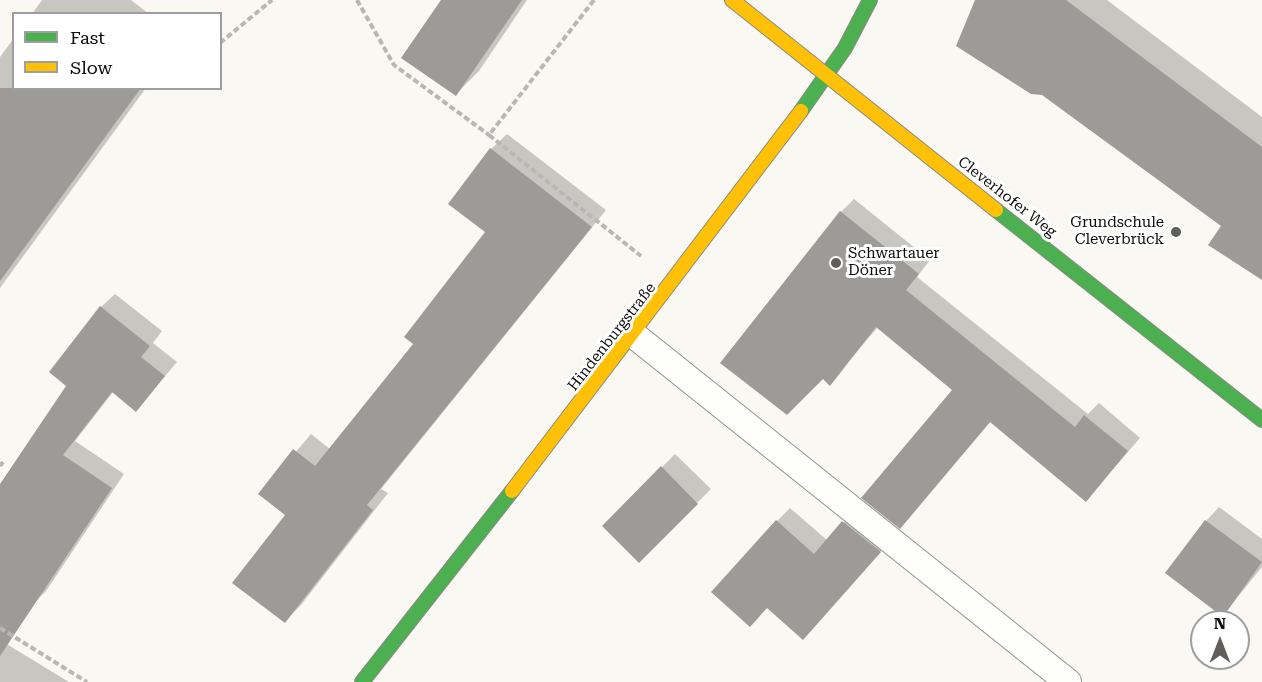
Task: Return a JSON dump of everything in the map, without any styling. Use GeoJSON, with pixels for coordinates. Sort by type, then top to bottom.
{"type":"FeatureCollection","features":[{"type":"Feature","properties":{"kind":"street","name":"Cleverhofer Weg"},"geometry":{"type":"LineString","coordinates":[[732,0],[1262,420]]}},
{"type":"Feature","properties":{"kind":"street","name":"Hindenburgstraße"},"geometry":{"type":"LineString","coordinates":[[362,682],[635,336],[826,75],[861,21],[870,0]]}},
{"type":"Feature","properties":{"kind":"lane"},"geometry":{"type":"LineString","coordinates":[[635,336],[1068,682]]}},
{"type":"Feature","properties":{"kind":"path"},"geometry":{"type":"LineString","coordinates":[[222,41],[272,0]]}},
{"type":"Feature","properties":{"kind":"path"},"geometry":{"type":"LineString","coordinates":[[357,0],[394,65],[489,135],[675,282]]}},
{"type":"Feature","properties":{"kind":"path"},"geometry":{"type":"LineString","coordinates":[[489,135],[594,0]]}},
{"type":"Feature","properties":{"kind":"path"},"geometry":{"type":"LineString","coordinates":[[0,628],[87,682]]}},
{"type":"Feature","properties":{"kind":"building"},"geometry":{"type":"Polygon","coordinates":[[[441,0],[522,0],[456,96],[401,58],[441,0]]]}},
{"type":"Feature","properties":{"kind":"building","name":"Grundschule Cleverbrück"},"geometry":{"type":"Polygon","coordinates":[[[975,0],[1066,0],[1262,147],[1262,280],[1208,245],[1221,226],[1042,95],[1031,94],[956,46],[975,0]]]}},
{"type":"Feature","properties":{"kind":"building"},"geometry":{"type":"Polygon","coordinates":[[[0,88],[12,88],[12,90],[140,90],[0,281],[0,88]]]}},
{"type":"Feature","properties":{"kind":"building"},"geometry":{"type":"Polygon","coordinates":[[[490,148],[592,227],[367,505],[373,510],[285,623],[232,583],[285,515],[258,494],[293,449],[315,466],[413,344],[404,337],[485,232],[448,204],[490,148]]]}},
{"type":"Feature","properties":{"kind":"building"},"geometry":{"type":"Polygon","coordinates":[[[840,211],[919,274],[906,290],[1075,427],[1084,415],[1128,451],[1086,502],[990,422],[900,529],[861,498],[952,390],[876,327],[830,386],[823,379],[787,415],[720,363],[840,211]]]}},
{"type":"Feature","properties":{"kind":"building"},"geometry":{"type":"Polygon","coordinates":[[[100,306],[150,346],[141,357],[165,376],[136,412],[112,392],[63,455],[112,488],[0,656],[0,484],[66,386],[49,372],[100,306]]]}},
{"type":"Feature","properties":{"kind":"building"},"geometry":{"type":"Polygon","coordinates":[[[661,466],[698,504],[639,563],[602,526],[661,466]]]}},
{"type":"Feature","properties":{"kind":"building"},"geometry":{"type":"Polygon","coordinates":[[[776,520],[814,554],[842,521],[881,552],[803,640],[767,608],[750,627],[711,592],[776,520]]]}},
{"type":"Feature","properties":{"kind":"building"},"geometry":{"type":"Polygon","coordinates":[[[1205,520],[1262,562],[1228,610],[1214,610],[1165,573],[1205,520]]]}},
{"type":"Feature","properties":{"kind":"traffic: fast"},"geometry":{"type":"LineString","coordinates":[[801,111],[845,48],[870,0]]}},
{"type":"Feature","properties":{"kind":"traffic: fast"},"geometry":{"type":"LineString","coordinates":[[996,210],[1262,420]]}},
{"type":"Feature","properties":{"kind":"traffic: fast"},"geometry":{"type":"LineString","coordinates":[[362,682],[512,491]]}},
{"type":"Feature","properties":{"kind":"traffic: slow"},"geometry":{"type":"LineString","coordinates":[[732,0],[996,210]]}},
{"type":"Feature","properties":{"kind":"traffic: slow"},"geometry":{"type":"LineString","coordinates":[[512,491],[801,111]]}},
{"type":"Feature","properties":{"kind":"place","name":"Grundschule Cleverbrück"},"geometry":{"type":"Point","coordinates":[1176,232]}},
{"type":"Feature","properties":{"kind":"place","name":"Schwartauer Döner"},"geometry":{"type":"Point","coordinates":[836,263]}}]}
